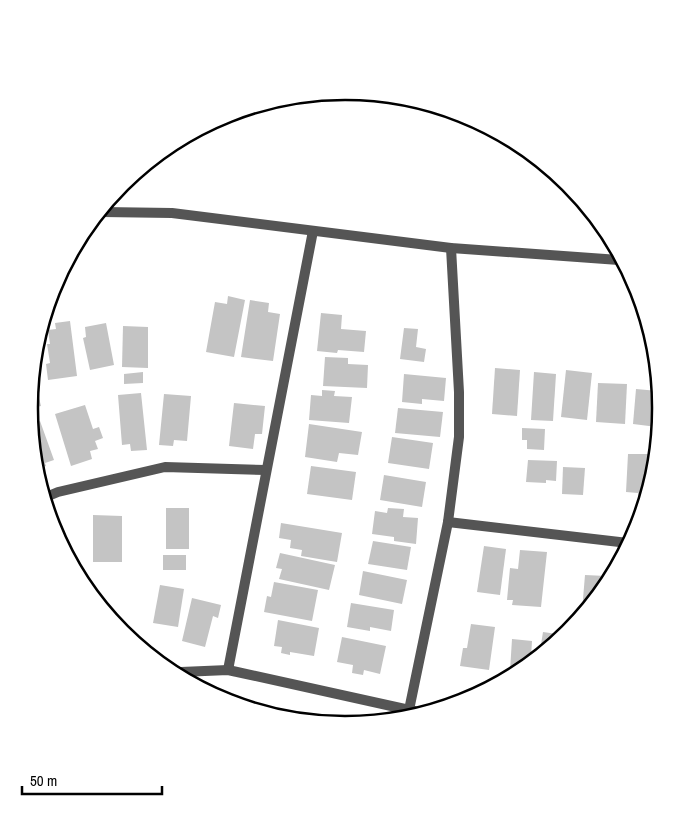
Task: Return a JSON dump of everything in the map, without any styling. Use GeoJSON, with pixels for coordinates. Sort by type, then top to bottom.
{"type":"FeatureCollection","features":[{"type":"Feature","properties":{"kind":"street"},"geometry":{"type":"LineString","coordinates":[[108,212],[172,213],[451,248],[614,260]]}},
{"type":"Feature","properties":{"kind":"street"},"geometry":{"type":"LineString","coordinates":[[228,670],[313,231]]}},
{"type":"Feature","properties":{"kind":"street"},"geometry":{"type":"LineString","coordinates":[[411,708],[448,522],[459,437],[460,416],[451,248]]}},
{"type":"Feature","properties":{"kind":"street"},"geometry":{"type":"LineString","coordinates":[[50,495],[165,467],[266,470]]}},
{"type":"Feature","properties":{"kind":"street"},"geometry":{"type":"LineString","coordinates":[[448,522],[622,542]]}},
{"type":"Feature","properties":{"kind":"street"},"geometry":{"type":"LineString","coordinates":[[187,672],[228,670],[408,709]]}},
{"type":"Feature","properties":{"kind":"building"},"geometry":{"type":"Polygon","coordinates":[[[228,296],[245,300],[234,357],[206,352],[215,302],[227,304],[228,296]]]}},
{"type":"Feature","properties":{"kind":"building"},"geometry":{"type":"Polygon","coordinates":[[[250,300],[269,303],[268,312],[280,314],[273,361],[241,357],[250,300]]]}},
{"type":"Feature","properties":{"kind":"building"},"geometry":{"type":"Polygon","coordinates":[[[321,313],[342,315],[341,329],[366,331],[364,352],[338,350],[337,353],[317,351],[321,313]]]}},
{"type":"Feature","properties":{"kind":"building"},"geometry":{"type":"Polygon","coordinates":[[[70,321],[77,376],[48,380],[46,364],[50,363],[47,344],[50,344],[48,330],[56,329],[55,323],[70,321]]]}},
{"type":"Feature","properties":{"kind":"building"},"geometry":{"type":"Polygon","coordinates":[[[106,323],[114,365],[90,370],[83,338],[86,337],[85,327],[106,323]]]}},
{"type":"Feature","properties":{"kind":"building"},"geometry":{"type":"Polygon","coordinates":[[[123,326],[148,327],[148,368],[122,367],[123,326]]]}},
{"type":"Feature","properties":{"kind":"building"},"geometry":{"type":"Polygon","coordinates":[[[404,328],[418,329],[416,347],[426,349],[424,362],[400,359],[404,328]]]}},
{"type":"Feature","properties":{"kind":"building"},"geometry":{"type":"Polygon","coordinates":[[[325,357],[348,358],[348,364],[368,365],[367,388],[323,386],[325,357]]]}},
{"type":"Feature","properties":{"kind":"building"},"geometry":{"type":"Polygon","coordinates":[[[495,368],[520,370],[517,416],[492,414],[495,368]]]}},
{"type":"Feature","properties":{"kind":"building"},"geometry":{"type":"Polygon","coordinates":[[[566,370],[592,373],[587,420],[561,417],[566,370]]]}},
{"type":"Feature","properties":{"kind":"building"},"geometry":{"type":"Polygon","coordinates":[[[143,372],[143,383],[124,384],[124,374],[143,372]]]}},
{"type":"Feature","properties":{"kind":"building"},"geometry":{"type":"Polygon","coordinates":[[[534,372],[556,374],[553,421],[531,420],[534,372]]]}},
{"type":"Feature","properties":{"kind":"building"},"geometry":{"type":"Polygon","coordinates":[[[404,374],[446,378],[444,401],[422,399],[422,404],[402,402],[404,374]]]}},
{"type":"Feature","properties":{"kind":"building"},"geometry":{"type":"Polygon","coordinates":[[[598,383],[627,384],[625,424],[596,422],[598,383]]]}},
{"type":"Feature","properties":{"kind":"building"},"geometry":{"type":"Polygon","coordinates":[[[636,389],[652,390],[652,426],[633,424],[636,389]]]}},
{"type":"Feature","properties":{"kind":"building"},"geometry":{"type":"Polygon","coordinates":[[[322,390],[335,391],[334,396],[352,397],[349,423],[309,420],[311,395],[322,396],[322,390]]]}},
{"type":"Feature","properties":{"kind":"building"},"geometry":{"type":"Polygon","coordinates":[[[141,393],[147,450],[131,451],[130,444],[122,445],[118,395],[141,393]]]}},
{"type":"Feature","properties":{"kind":"building"},"geometry":{"type":"Polygon","coordinates":[[[38,394],[41,406],[38,407],[38,394]]]}},
{"type":"Feature","properties":{"kind":"building"},"geometry":{"type":"Polygon","coordinates":[[[164,394],[191,396],[187,441],[174,440],[173,446],[159,445],[164,394]]]}},
{"type":"Feature","properties":{"kind":"building"},"geometry":{"type":"Polygon","coordinates":[[[234,403],[265,406],[262,434],[255,434],[253,449],[229,446],[234,403]]]}},
{"type":"Feature","properties":{"kind":"building"},"geometry":{"type":"Polygon","coordinates":[[[85,405],[93,429],[99,427],[103,438],[95,441],[98,449],[90,451],[92,459],[71,466],[55,414],[85,405]]]}},
{"type":"Feature","properties":{"kind":"building"},"geometry":{"type":"Polygon","coordinates":[[[398,408],[443,412],[440,437],[395,433],[398,408]]]}},
{"type":"Feature","properties":{"kind":"building"},"geometry":{"type":"Polygon","coordinates":[[[40,421],[54,460],[45,463],[46,466],[43,467],[40,448],[38,422],[40,421]]]}},
{"type":"Feature","properties":{"kind":"building"},"geometry":{"type":"Polygon","coordinates":[[[309,424],[362,432],[358,455],[339,453],[337,462],[305,457],[309,424]]]}},
{"type":"Feature","properties":{"kind":"building"},"geometry":{"type":"Polygon","coordinates":[[[522,428],[545,429],[544,450],[527,449],[527,440],[522,440],[522,428]]]}},
{"type":"Feature","properties":{"kind":"building"},"geometry":{"type":"Polygon","coordinates":[[[392,437],[433,443],[429,469],[388,463],[392,437]]]}},
{"type":"Feature","properties":{"kind":"building"},"geometry":{"type":"Polygon","coordinates":[[[628,454],[649,454],[639,499],[638,493],[626,492],[628,454]]]}},
{"type":"Feature","properties":{"kind":"building"},"geometry":{"type":"Polygon","coordinates":[[[528,460],[557,461],[556,481],[546,480],[546,483],[526,482],[528,460]]]}},
{"type":"Feature","properties":{"kind":"building"},"geometry":{"type":"Polygon","coordinates":[[[311,466],[356,472],[352,500],[307,494],[311,466]]]}},
{"type":"Feature","properties":{"kind":"building"},"geometry":{"type":"Polygon","coordinates":[[[563,467],[585,468],[583,495],[562,494],[563,467]]]}},
{"type":"Feature","properties":{"kind":"building"},"geometry":{"type":"Polygon","coordinates":[[[384,475],[426,482],[422,507],[380,500],[384,475]]]}},
{"type":"Feature","properties":{"kind":"building"},"geometry":{"type":"Polygon","coordinates":[[[166,508],[189,508],[189,549],[166,549],[166,508]]]}},
{"type":"Feature","properties":{"kind":"building"},"geometry":{"type":"Polygon","coordinates":[[[388,508],[404,509],[403,517],[418,518],[416,544],[394,541],[394,537],[372,534],[375,511],[387,513],[388,508]]]}},
{"type":"Feature","properties":{"kind":"building"},"geometry":{"type":"Polygon","coordinates":[[[93,515],[122,516],[122,562],[93,562],[93,515]]]}},
{"type":"Feature","properties":{"kind":"building"},"geometry":{"type":"Polygon","coordinates":[[[281,523],[342,533],[337,562],[301,556],[302,550],[290,548],[291,540],[279,538],[281,523]]]}},
{"type":"Feature","properties":{"kind":"building"},"geometry":{"type":"Polygon","coordinates":[[[373,541],[411,547],[407,570],[368,564],[373,541]]]}},
{"type":"Feature","properties":{"kind":"building"},"geometry":{"type":"Polygon","coordinates":[[[484,546],[506,549],[500,595],[477,592],[484,546]]]}},
{"type":"Feature","properties":{"kind":"building"},"geometry":{"type":"Polygon","coordinates":[[[520,550],[547,552],[541,607],[512,605],[513,600],[507,600],[510,568],[518,569],[520,550]]]}},
{"type":"Feature","properties":{"kind":"building"},"geometry":{"type":"Polygon","coordinates":[[[280,553],[335,565],[329,590],[279,579],[282,569],[276,568],[280,553]]]}},
{"type":"Feature","properties":{"kind":"building"},"geometry":{"type":"Polygon","coordinates":[[[163,555],[186,555],[186,570],[163,570],[163,555]]]}},
{"type":"Feature","properties":{"kind":"building"},"geometry":{"type":"Polygon","coordinates":[[[363,571],[407,580],[402,604],[359,595],[363,571]]]}},
{"type":"Feature","properties":{"kind":"building"},"geometry":{"type":"Polygon","coordinates":[[[585,575],[603,576],[601,579],[583,603],[585,575]]]}},
{"type":"Feature","properties":{"kind":"building"},"geometry":{"type":"Polygon","coordinates":[[[274,582],[318,590],[312,621],[264,612],[267,596],[271,597],[274,582]]]}},
{"type":"Feature","properties":{"kind":"building"},"geometry":{"type":"Polygon","coordinates":[[[160,585],[184,589],[178,627],[153,623],[160,585]]]}},
{"type":"Feature","properties":{"kind":"building"},"geometry":{"type":"Polygon","coordinates":[[[192,598],[221,605],[218,618],[213,616],[205,647],[182,641],[192,598]]]}},
{"type":"Feature","properties":{"kind":"building"},"geometry":{"type":"Polygon","coordinates":[[[351,603],[394,610],[391,631],[370,627],[370,631],[347,627],[351,603]]]}},
{"type":"Feature","properties":{"kind":"building"},"geometry":{"type":"Polygon","coordinates":[[[278,620],[319,628],[314,656],[290,652],[290,655],[281,653],[282,647],[274,646],[278,620]]]}},
{"type":"Feature","properties":{"kind":"building"},"geometry":{"type":"Polygon","coordinates":[[[471,624],[495,627],[489,670],[460,666],[463,648],[467,648],[471,624]]]}},
{"type":"Feature","properties":{"kind":"building"},"geometry":{"type":"Polygon","coordinates":[[[543,632],[554,634],[548,639],[541,645],[543,632]]]}},
{"type":"Feature","properties":{"kind":"building"},"geometry":{"type":"Polygon","coordinates":[[[342,637],[386,646],[380,674],[364,670],[363,675],[352,673],[353,665],[337,662],[342,637]]]}},
{"type":"Feature","properties":{"kind":"building"},"geometry":{"type":"Polygon","coordinates":[[[512,639],[532,641],[531,653],[510,667],[512,639]]]}}]}
